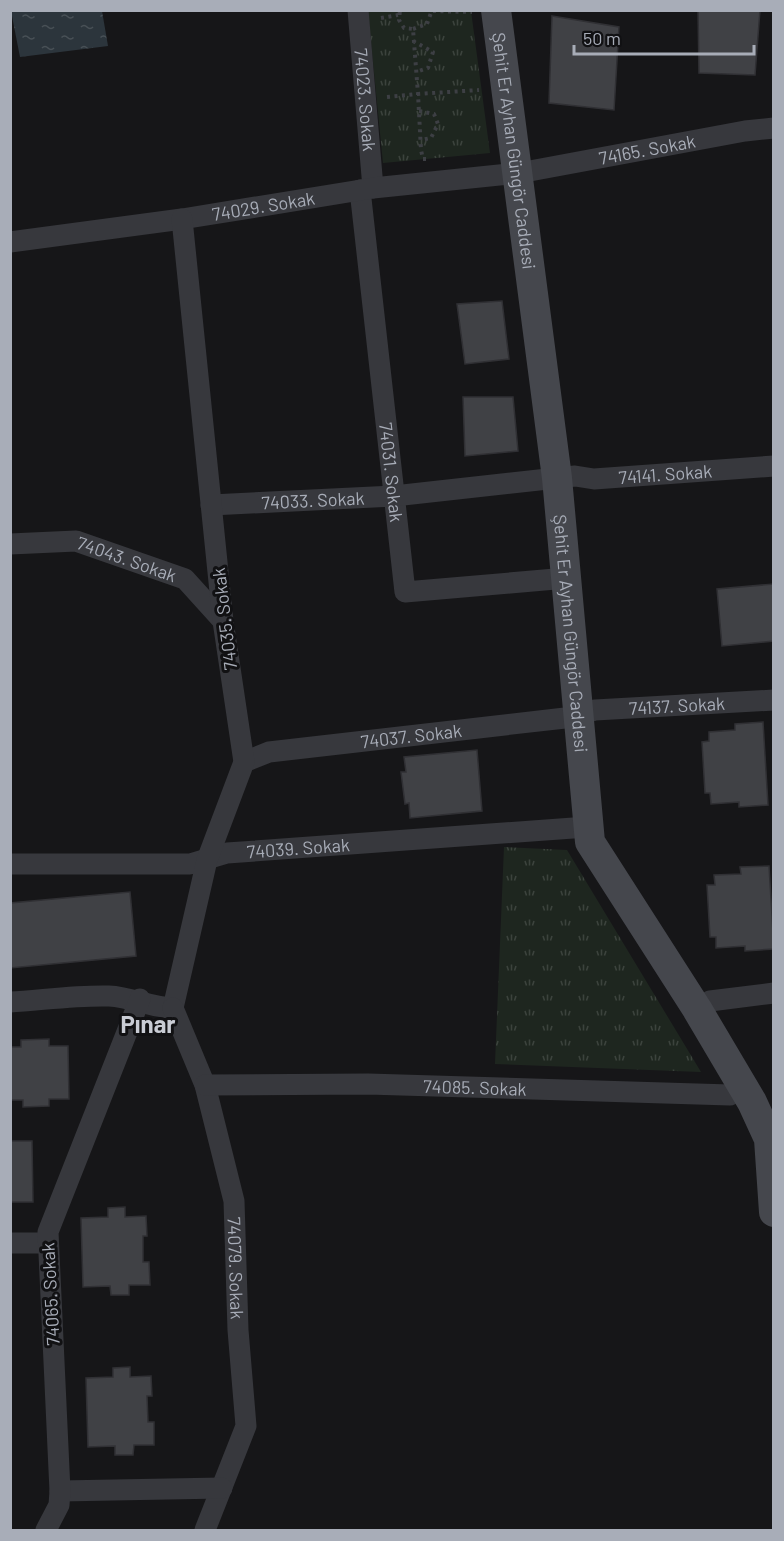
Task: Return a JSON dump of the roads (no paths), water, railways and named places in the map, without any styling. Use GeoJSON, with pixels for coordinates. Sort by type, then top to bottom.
{"type":"FeatureCollection","features":[{"type":"Feature","properties":{"kind":"street","name":"74023. Sokak"},"geometry":{"type":"LineString","coordinates":[[358,10],[365,100],[366,189]]}},
{"type":"Feature","properties":{"kind":"street","name":"Şehit Er Ayhan Güngör Caddesi"},"geometry":{"type":"LineString","coordinates":[[487,11],[519,173],[558,477],[590,842],[697,1009],[769,1139],[774,1212]]}},
{"type":"Feature","properties":{"kind":"street","name":"74165. Sokak"},"geometry":{"type":"LineString","coordinates":[[519,173],[746,131],[774,128]]}},
{"type":"Feature","properties":{"kind":"street","name":"74029. Sokak"},"geometry":{"type":"LineString","coordinates":[[10,242],[182,219],[366,189],[519,173]]}},
{"type":"Feature","properties":{"kind":"street","name":"74031. Sokak"},"geometry":{"type":"LineString","coordinates":[[366,189],[405,592],[567,578]]}},
{"type":"Feature","properties":{"kind":"street","name":"74035. Sokak"},"geometry":{"type":"LineString","coordinates":[[173,1008],[207,860],[243,762],[223,621],[182,219]]}},
{"type":"Feature","properties":{"kind":"street","name":"74141. Sokak"},"geometry":{"type":"LineString","coordinates":[[558,477],[574,476],[594,479],[774,466]]}},
{"type":"Feature","properties":{"kind":"street","name":"74033. Sokak"},"geometry":{"type":"LineString","coordinates":[[211,505],[394,496],[558,477]]}},
{"type":"Feature","properties":{"kind":"street","name":"74043. Sokak"},"geometry":{"type":"LineString","coordinates":[[10,544],[76,542],[185,579],[223,621]]}},
{"type":"Feature","properties":{"kind":"street","name":"74137. Sokak"},"geometry":{"type":"LineString","coordinates":[[580,714],[595,710],[774,700]]}},
{"type":"Feature","properties":{"kind":"street","name":"74037. Sokak"},"geometry":{"type":"LineString","coordinates":[[243,762],[269,752],[580,714]]}},
{"type":"Feature","properties":{"kind":"street","name":"74039. Sokak"},"geometry":{"type":"LineString","coordinates":[[10,864],[190,864],[227,853],[587,827]]}},
{"type":"Feature","properties":{"kind":"street"},"geometry":{"type":"LineString","coordinates":[[697,1009],[710,1001],[774,993]]}},
{"type":"Feature","properties":{"kind":"street"},"geometry":{"type":"LineString","coordinates":[[10,1002],[108,996],[140,999],[161,1008],[173,1008]]}},
{"type":"Feature","properties":{"kind":"street","name":"74065. Sokak"},"geometry":{"type":"LineString","coordinates":[[46,1530],[59,1505],[60,1491],[48,1232],[140,999]]}},
{"type":"Feature","properties":{"kind":"street","name":"74079. Sokak"},"geometry":{"type":"LineString","coordinates":[[173,1008],[205,1085],[234,1201],[238,1330],[246,1426],[205,1530]]}},
{"type":"Feature","properties":{"kind":"street","name":"74085. Sokak"},"geometry":{"type":"LineString","coordinates":[[205,1085],[368,1084],[730,1095],[742,1087]]}},
{"type":"Feature","properties":{"kind":"street"},"geometry":{"type":"LineString","coordinates":[[10,1243],[47,1243]]}},
{"type":"Feature","properties":{"kind":"street"},"geometry":{"type":"LineString","coordinates":[[60,1491],[222,1488]]}},
{"type":"Feature","properties":{"kind":"water"},"geometry":{"type":"Polygon","coordinates":[[[11,11],[102,11],[108,46],[20,57],[11,11]]]}},
{"type":"Feature","properties":{"kind":"district","name":"Pınar"},"geometry":{"type":"Point","coordinates":[148,1023]}}]}
